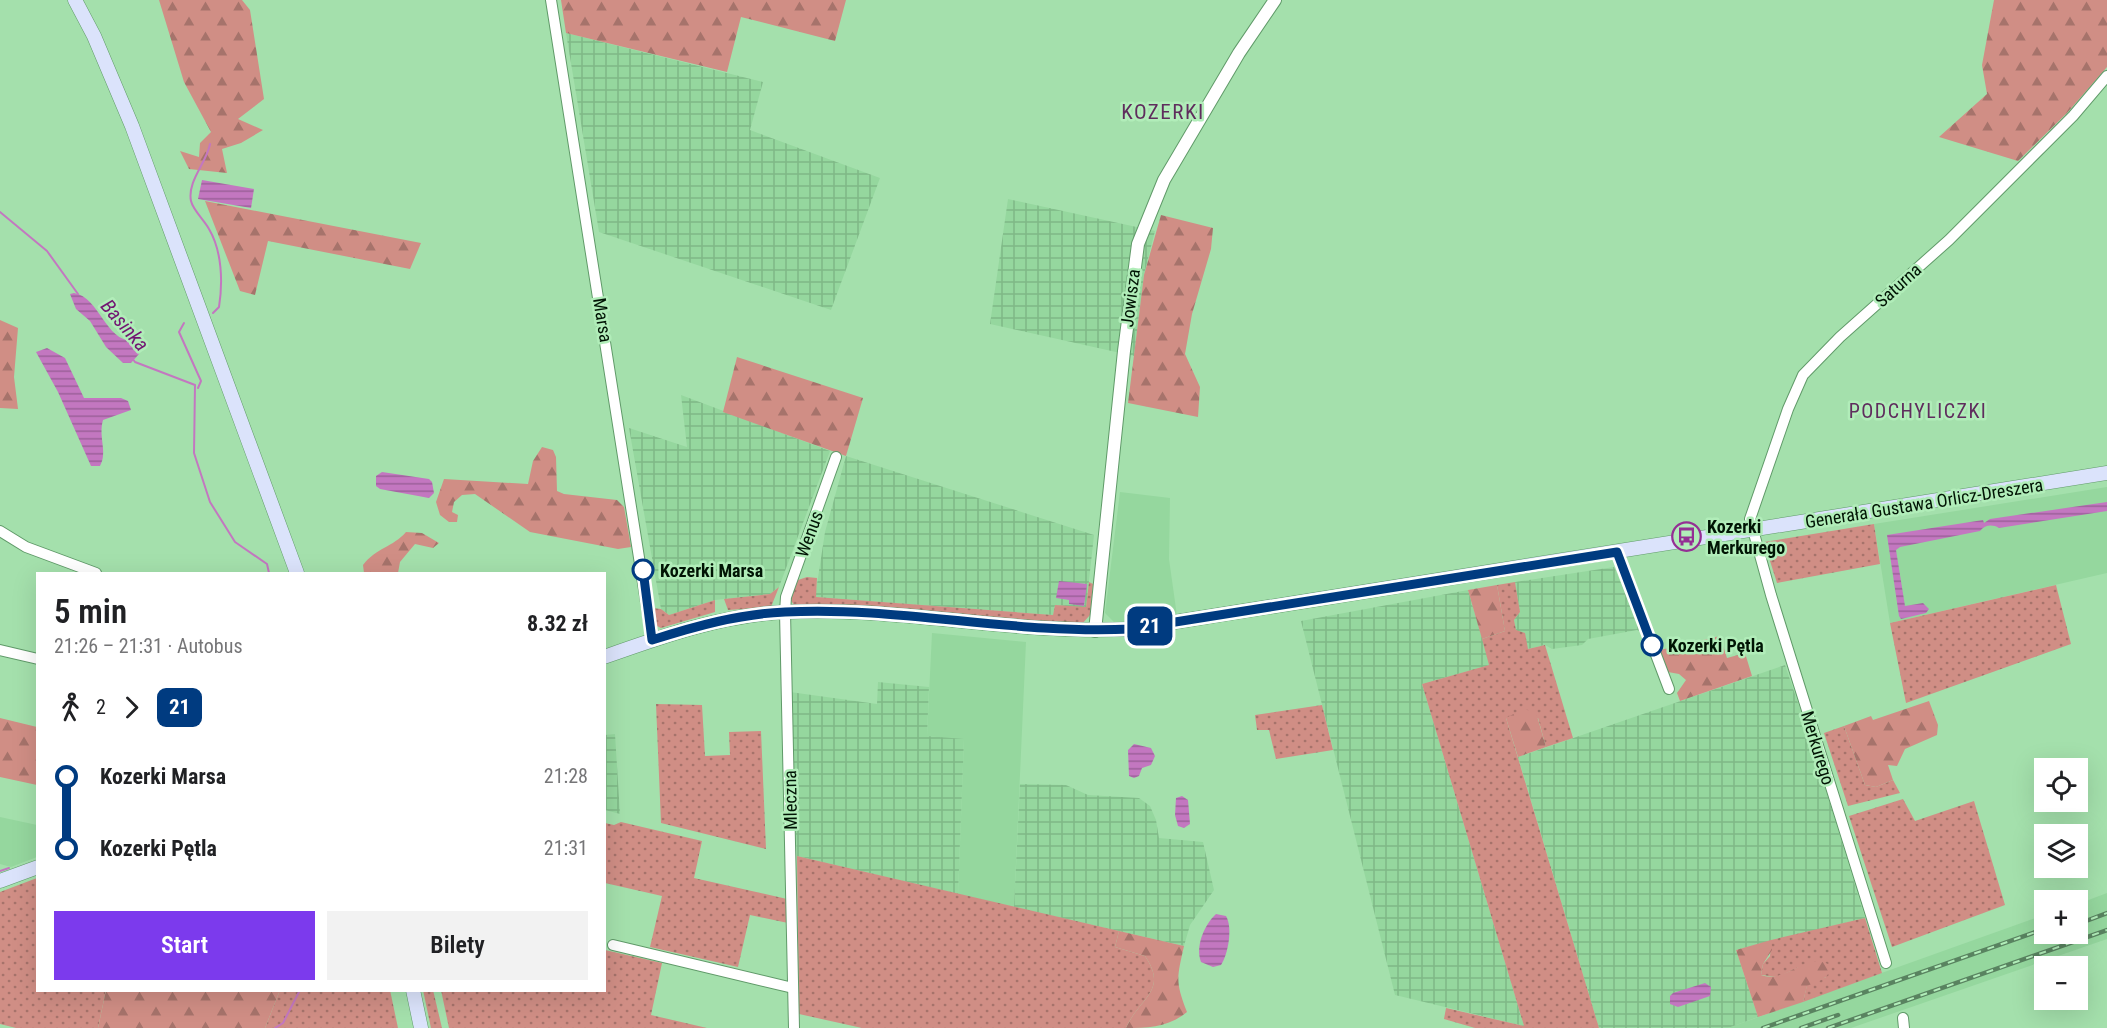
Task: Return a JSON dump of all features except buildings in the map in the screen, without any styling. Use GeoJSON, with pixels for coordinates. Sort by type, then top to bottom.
{"type":"FeatureCollection","features":[{"type":"Feature","properties":{"kind":"main road"},"geometry":{"type":"LineString","coordinates":[[75,0],[94,36],[128,115],[297,572]]}},
{"type":"Feature","properties":{"kind":"main road","name":"Generała Gustawa Orlicz-Dreszera"},"geometry":{"type":"LineString","coordinates":[[606,656],[652,640],[722,620],[785,612],[855,613],[1095,631],[1184,622],[2107,473]]}},
{"type":"Feature","properties":{"kind":"main road"},"geometry":{"type":"LineString","coordinates":[[0,881],[36,868]]}},
{"type":"Feature","properties":{"kind":"main road"},"geometry":{"type":"LineString","coordinates":[[413,992],[421,1028]]}},
{"type":"Feature","properties":{"kind":"street","name":"Marsa"},"geometry":{"type":"LineString","coordinates":[[551,0],[652,640]]}},
{"type":"Feature","properties":{"kind":"street","name":"Jowisza"},"geometry":{"type":"LineString","coordinates":[[1095,631],[1124,351],[1138,244],[1150,209],[1164,180],[1239,53],[1275,0]]}},
{"type":"Feature","properties":{"kind":"street","name":"Saturna"},"geometry":{"type":"LineString","coordinates":[[1753,531],[1750,519],[1788,409],[1803,375],[1840,337],[1957,232],[2073,116],[2107,75]]}},
{"type":"Feature","properties":{"kind":"street","name":"Wenus"},"geometry":{"type":"LineString","coordinates":[[785,612],[786,597],[836,457]]}},
{"type":"Feature","properties":{"kind":"street"},"geometry":{"type":"LineString","coordinates":[[0,531],[26,547],[93,572]]}},
{"type":"Feature","properties":{"kind":"street","name":"Merkurego"},"geometry":{"type":"LineString","coordinates":[[1753,531],[1886,963]]}},
{"type":"Feature","properties":{"kind":"street"},"geometry":{"type":"LineString","coordinates":[[1617,552],[1669,689]]}},
{"type":"Feature","properties":{"kind":"street","name":"Mleczna"},"geometry":{"type":"LineString","coordinates":[[785,612],[794,1028]]}},
{"type":"Feature","properties":{"kind":"street"},"geometry":{"type":"LineString","coordinates":[[0,650],[36,659]]}},
{"type":"Feature","properties":{"kind":"street"},"geometry":{"type":"LineString","coordinates":[[613,945],[793,988]]}},
{"type":"Feature","properties":{"kind":"shaded area"},"geometry":{"type":"Polygon","coordinates":[[[566,33],[763,82],[750,130],[880,178],[831,310],[599,232],[566,33]]]}},
{"type":"Feature","properties":{"kind":"shaded area"},"geometry":{"type":"Polygon","coordinates":[[[202,180],[254,189],[251,208],[198,199],[202,180]]]}},
{"type":"Feature","properties":{"kind":"shaded area"},"geometry":{"type":"Polygon","coordinates":[[[1008,199],[1155,231],[1144,275],[1134,356],[990,324],[1008,199]]]}},
{"type":"Feature","properties":{"kind":"shaded area"},"geometry":{"type":"Polygon","coordinates":[[[74,293],[90,302],[116,334],[134,341],[137,335],[141,335],[139,354],[131,363],[123,363],[106,347],[90,321],[76,309],[70,294],[74,293]]]}},
{"type":"Feature","properties":{"kind":"shaded area"},"geometry":{"type":"Polygon","coordinates":[[[47,348],[65,358],[84,398],[121,398],[128,401],[131,410],[103,420],[103,455],[100,466],[91,466],[58,392],[36,352],[47,348]]]}},
{"type":"Feature","properties":{"kind":"shaded area"},"geometry":{"type":"Polygon","coordinates":[[[681,395],[830,451],[779,587],[770,594],[715,600],[669,615],[661,609],[629,428],[687,447],[681,395]]]}},
{"type":"Feature","properties":{"kind":"shaded area"},"geometry":{"type":"Polygon","coordinates":[[[846,456],[1094,535],[1086,608],[1055,605],[1053,615],[815,597],[825,532],[846,456]]]}},
{"type":"Feature","properties":{"kind":"shaded area"},"geometry":{"type":"Polygon","coordinates":[[[382,472],[429,479],[432,482],[434,493],[429,498],[380,489],[376,486],[376,476],[382,472]]]}},
{"type":"Feature","properties":{"kind":"shaded area"},"geometry":{"type":"Polygon","coordinates":[[[2107,487],[2107,573],[1890,623],[1874,524],[2107,487]]]}},
{"type":"Feature","properties":{"kind":"shaded area"},"geometry":{"type":"Polygon","coordinates":[[[1120,492],[1170,498],[1169,559],[1177,616],[1114,622],[1105,613],[1120,492]]]}},
{"type":"Feature","properties":{"kind":"shaded area"},"geometry":{"type":"Polygon","coordinates":[[[2107,502],[2107,511],[1999,528],[1989,526],[1980,531],[1900,547],[1896,550],[1905,606],[1923,603],[1929,609],[1926,613],[1901,619],[1899,616],[1887,535],[1983,520],[1984,523],[1990,519],[2107,502]]]}},
{"type":"Feature","properties":{"kind":"shaded area"},"geometry":{"type":"Polygon","coordinates":[[[1614,567],[1642,632],[1637,630],[1588,639],[1582,645],[1552,649],[1545,645],[1528,649],[1516,630],[1514,620],[1520,612],[1515,582],[1614,567]]]}},
{"type":"Feature","properties":{"kind":"shaded area"},"geometry":{"type":"Polygon","coordinates":[[[1059,581],[1087,584],[1084,606],[1069,604],[1069,600],[1056,598],[1059,581]]]}},
{"type":"Feature","properties":{"kind":"shaded area"},"geometry":{"type":"Polygon","coordinates":[[[1468,590],[1490,665],[1422,684],[1524,1026],[1395,995],[1301,621],[1468,590]]]}},
{"type":"Feature","properties":{"kind":"shaded area"},"geometry":{"type":"Polygon","coordinates":[[[932,633],[1026,642],[1014,907],[958,894],[964,740],[927,736],[932,633]]]}},
{"type":"Feature","properties":{"kind":"shaded area"},"geometry":{"type":"Polygon","coordinates":[[[1785,665],[1865,918],[1736,950],[1758,1017],[1728,1028],[1599,1028],[1518,757],[1785,665]]]}},
{"type":"Feature","properties":{"kind":"shaded area"},"geometry":{"type":"Polygon","coordinates":[[[878,682],[929,687],[927,736],[964,739],[958,894],[797,856],[790,692],[877,704],[878,682]]]}},
{"type":"Feature","properties":{"kind":"shaded area"},"geometry":{"type":"Polygon","coordinates":[[[615,734],[620,814],[606,810],[606,735],[615,734]]]}},
{"type":"Feature","properties":{"kind":"shaded area"},"geometry":{"type":"Polygon","coordinates":[[[1134,744],[1151,748],[1155,756],[1151,765],[1142,768],[1139,776],[1134,778],[1129,776],[1128,750],[1134,744]]]}},
{"type":"Feature","properties":{"kind":"shaded area"},"geometry":{"type":"Polygon","coordinates":[[[1020,784],[1066,785],[1088,795],[1139,798],[1150,806],[1156,820],[1159,838],[1203,842],[1214,890],[1190,925],[1184,946],[1014,907],[1020,784]]]}},
{"type":"Feature","properties":{"kind":"shaded area"},"geometry":{"type":"Polygon","coordinates":[[[1182,796],[1188,800],[1190,824],[1184,828],[1178,826],[1175,815],[1176,798],[1182,796]]]}},
{"type":"Feature","properties":{"kind":"shaded area"},"geometry":{"type":"Polygon","coordinates":[[[0,817],[36,825],[36,857],[11,867],[0,864],[0,817]]]}},
{"type":"Feature","properties":{"kind":"shaded area"},"geometry":{"type":"Polygon","coordinates":[[[2107,893],[2107,939],[2058,956],[2034,956],[2034,964],[1851,1028],[1728,1028],[2034,919],[2034,944],[2088,944],[2088,900],[2107,893]]]}},
{"type":"Feature","properties":{"kind":"shaded area"},"geometry":{"type":"Polygon","coordinates":[[[1216,914],[1226,916],[1229,934],[1224,960],[1221,965],[1213,967],[1201,962],[1199,950],[1204,930],[1216,914]]]}},
{"type":"Feature","properties":{"kind":"shaded area"},"geometry":{"type":"Polygon","coordinates":[[[1705,983],[1711,987],[1710,996],[1678,1007],[1670,1004],[1670,996],[1673,993],[1705,983]]]}},
{"type":"Feature","properties":{"kind":"green space"},"geometry":{"type":"Polygon","coordinates":[[[159,0],[242,0],[250,10],[264,99],[238,119],[263,130],[241,143],[222,149],[227,173],[189,169],[180,151],[199,157],[200,143],[211,132],[184,82],[159,0]]]}},
{"type":"Feature","properties":{"kind":"green space"},"geometry":{"type":"Polygon","coordinates":[[[561,0],[846,0],[835,41],[741,17],[727,72],[566,33],[561,0]]]}},
{"type":"Feature","properties":{"kind":"green space"},"geometry":{"type":"Polygon","coordinates":[[[1994,0],[2107,0],[2107,67],[2067,113],[2018,161],[1939,137],[1987,94],[1982,65],[1994,0]]]}},
{"type":"Feature","properties":{"kind":"green space"},"geometry":{"type":"Polygon","coordinates":[[[205,201],[421,243],[410,269],[268,241],[255,295],[240,291],[205,201]]]}},
{"type":"Feature","properties":{"kind":"green space"},"geometry":{"type":"Polygon","coordinates":[[[1161,215],[1213,228],[1211,249],[1192,314],[1185,354],[1200,387],[1198,417],[1128,403],[1144,275],[1161,215]]]}},
{"type":"Feature","properties":{"kind":"green space"},"geometry":{"type":"Polygon","coordinates":[[[0,320],[18,328],[14,377],[18,409],[0,408],[0,320]]]}},
{"type":"Feature","properties":{"kind":"green space"},"geometry":{"type":"Polygon","coordinates":[[[737,357],[863,398],[846,456],[723,412],[737,357]]]}},
{"type":"Feature","properties":{"kind":"green space"},"geometry":{"type":"Polygon","coordinates":[[[542,447],[553,450],[556,457],[557,491],[564,494],[617,500],[624,507],[631,547],[618,549],[530,532],[475,494],[462,495],[454,502],[452,512],[458,515],[457,522],[449,522],[440,515],[436,502],[444,479],[528,484],[533,461],[542,447]]]}},
{"type":"Feature","properties":{"kind":"green space"},"geometry":{"type":"Polygon","coordinates":[[[1874,524],[1880,564],[1777,583],[1764,542],[1874,524]]]}},
{"type":"Feature","properties":{"kind":"green space"},"geometry":{"type":"Polygon","coordinates":[[[406,532],[422,533],[439,543],[433,548],[415,544],[400,562],[398,572],[364,572],[363,565],[368,559],[406,532]]]}},
{"type":"Feature","properties":{"kind":"green space"},"geometry":{"type":"Polygon","coordinates":[[[807,577],[817,578],[816,597],[1053,615],[1055,605],[1086,607],[1089,582],[1093,584],[1090,615],[1082,624],[794,605],[790,599],[795,581],[807,577]]]}},
{"type":"Feature","properties":{"kind":"green space"},"geometry":{"type":"Polygon","coordinates":[[[1515,582],[1520,612],[1514,620],[1516,630],[1525,633],[1528,649],[1545,645],[1573,738],[1546,747],[1538,718],[1506,718],[1599,1028],[1475,1028],[1444,1019],[1446,1008],[1524,1026],[1422,684],[1489,665],[1482,639],[1505,631],[1497,585],[1515,582]]]}},
{"type":"Feature","properties":{"kind":"green space"},"geometry":{"type":"Polygon","coordinates":[[[1497,585],[1505,631],[1482,639],[1468,590],[1497,585]]]}},
{"type":"Feature","properties":{"kind":"green space"},"geometry":{"type":"Polygon","coordinates":[[[2056,585],[2071,644],[1906,703],[1890,623],[2056,585]]]}},
{"type":"Feature","properties":{"kind":"green space"},"geometry":{"type":"Polygon","coordinates":[[[779,587],[771,607],[728,610],[724,599],[770,594],[779,587]]]}},
{"type":"Feature","properties":{"kind":"green space"},"geometry":{"type":"Polygon","coordinates":[[[715,600],[715,612],[661,628],[655,625],[652,608],[661,609],[669,615],[715,600]]]}},
{"type":"Feature","properties":{"kind":"green space"},"geometry":{"type":"Polygon","coordinates":[[[1720,636],[1727,658],[1745,653],[1752,676],[1680,701],[1677,693],[1686,680],[1679,674],[1668,672],[1660,650],[1720,636]]]}},
{"type":"Feature","properties":{"kind":"green space"},"geometry":{"type":"Polygon","coordinates":[[[1929,701],[1938,725],[1937,735],[1905,749],[1897,766],[1888,765],[1893,780],[1876,787],[1865,785],[1844,726],[1871,716],[1873,720],[1929,701]]]}},
{"type":"Feature","properties":{"kind":"green space"},"geometry":{"type":"Polygon","coordinates":[[[656,704],[702,705],[705,756],[730,755],[729,732],[761,731],[766,849],[661,823],[656,704]]]}},
{"type":"Feature","properties":{"kind":"green space"},"geometry":{"type":"Polygon","coordinates":[[[1322,705],[1333,750],[1276,759],[1269,730],[1257,730],[1255,715],[1322,705]]]}},
{"type":"Feature","properties":{"kind":"green space"},"geometry":{"type":"Polygon","coordinates":[[[1523,709],[1536,712],[1546,747],[1518,757],[1506,718],[1523,709]]]}},
{"type":"Feature","properties":{"kind":"green space"},"geometry":{"type":"Polygon","coordinates":[[[0,718],[36,727],[36,785],[0,777],[0,718]]]}},
{"type":"Feature","properties":{"kind":"green space"},"geometry":{"type":"Polygon","coordinates":[[[1844,726],[1865,785],[1876,787],[1893,780],[1900,793],[1848,806],[1824,733],[1844,726]]]}},
{"type":"Feature","properties":{"kind":"green space"},"geometry":{"type":"Polygon","coordinates":[[[1903,799],[1915,821],[1974,801],[2005,905],[1892,947],[1849,816],[1903,799]]]}},
{"type":"Feature","properties":{"kind":"green space"},"geometry":{"type":"Polygon","coordinates":[[[621,822],[702,841],[694,878],[787,899],[788,923],[750,915],[738,967],[650,947],[662,896],[606,883],[606,823],[614,825],[621,822]]]}},
{"type":"Feature","properties":{"kind":"green space"},"geometry":{"type":"Polygon","coordinates":[[[797,856],[1119,931],[1115,947],[1145,956],[1152,968],[1153,986],[1126,1028],[862,1028],[799,1014],[797,856]]]}},
{"type":"Feature","properties":{"kind":"green space"},"geometry":{"type":"Polygon","coordinates":[[[36,878],[36,992],[106,992],[98,1028],[16,1028],[0,1024],[0,892],[36,878]]]}},
{"type":"Feature","properties":{"kind":"green space"},"geometry":{"type":"Polygon","coordinates":[[[1865,918],[1882,973],[1803,1002],[1807,985],[1826,977],[1799,967],[1778,977],[1761,975],[1763,964],[1770,956],[1771,940],[1865,918]]]}},
{"type":"Feature","properties":{"kind":"green space"},"geometry":{"type":"Polygon","coordinates":[[[1119,931],[1184,946],[1178,979],[1187,1012],[1173,1021],[1158,1026],[1126,1028],[1149,994],[1154,978],[1152,968],[1145,956],[1115,947],[1119,931]]]}},
{"type":"Feature","properties":{"kind":"green space"},"geometry":{"type":"Polygon","coordinates":[[[1771,940],[1772,950],[1763,964],[1761,975],[1770,977],[1779,975],[1813,962],[1830,965],[1830,970],[1823,979],[1807,986],[1803,1002],[1758,1017],[1736,950],[1771,940]]]}},
{"type":"Feature","properties":{"kind":"green space"},"geometry":{"type":"Polygon","coordinates":[[[606,950],[662,963],[651,1015],[707,1028],[449,1028],[441,992],[606,992],[606,950]]]}},
{"type":"Feature","properties":{"kind":"green space"},"geometry":{"type":"Polygon","coordinates":[[[106,992],[279,992],[265,1028],[98,1028],[106,992]]]}},
{"type":"Feature","properties":{"kind":"green space"},"geometry":{"type":"Polygon","coordinates":[[[279,992],[390,992],[398,1028],[265,1028],[279,992]]]}},
{"type":"Feature","properties":{"kind":"green space"},"geometry":{"type":"Polygon","coordinates":[[[423,992],[433,992],[442,1028],[431,1028],[423,992]]]}},
{"type":"Feature","properties":{"kind":"waterway"},"geometry":{"type":"LineString","coordinates":[[210,144],[194,179],[191,201],[209,229],[219,257],[221,277],[219,307],[213,313]]}},
{"type":"Feature","properties":{"kind":"waterway","name":"Basinka"},"geometry":{"type":"LineString","coordinates":[[0,212],[47,251],[78,294]]}},
{"type":"Feature","properties":{"kind":"waterway"},"geometry":{"type":"LineString","coordinates":[[184,323],[179,332],[201,381],[198,388]]}},
{"type":"Feature","properties":{"kind":"waterway","name":"Basinka"},"geometry":{"type":"LineString","coordinates":[[132,358],[135,362],[195,385],[194,453],[210,502],[235,542],[267,564],[269,572]]}},
{"type":"Feature","properties":{"kind":"waterway"},"geometry":{"type":"LineString","coordinates":[[0,871],[9,868]]}},
{"type":"Feature","properties":{"kind":"waterway","name":"Basinka"},"geometry":{"type":"LineString","coordinates":[[275,1028],[283,1023],[299,992]]}},
{"type":"Feature","properties":{"kind":"railway"},"geometry":{"type":"LineString","coordinates":[[2088,920],[2107,913]]}},
{"type":"Feature","properties":{"kind":"railway"},"geometry":{"type":"LineString","coordinates":[[1828,1028],[2107,930]]}},
{"type":"Feature","properties":{"kind":"railway"},"geometry":{"type":"LineString","coordinates":[[1763,1028],[2034,933]]}},
{"type":"Feature","properties":{"kind":"railway"},"geometry":{"type":"LineString","coordinates":[[1801,1028],[1838,1015]]}},
{"type":"Feature","properties":{"kind":"bus line","name":"21"},"geometry":{"type":"LineString","coordinates":[[643,570],[652,640],[722,620],[785,612],[822,611],[1064,630],[1131,629],[1617,552],[1652,645]]}},
{"type":"Feature","properties":{"kind":"place","name":"Kozerki Merkurego"},"geometry":{"type":"Point","coordinates":[1686,536]}},
{"type":"Feature","properties":{"kind":"place","name":"Kozerki Marsa"},"geometry":{"type":"Point","coordinates":[643,570]}},
{"type":"Feature","properties":{"kind":"place","name":"Kozerki Pętla"},"geometry":{"type":"Point","coordinates":[1652,645]}},
{"type":"Feature","properties":{"kind":"district","name":"KOZERKI"},"geometry":{"type":"Point","coordinates":[1163,112]}},
{"type":"Feature","properties":{"kind":"district","name":"PODCHYLICZKI"},"geometry":{"type":"Point","coordinates":[1918,411]}}]}
